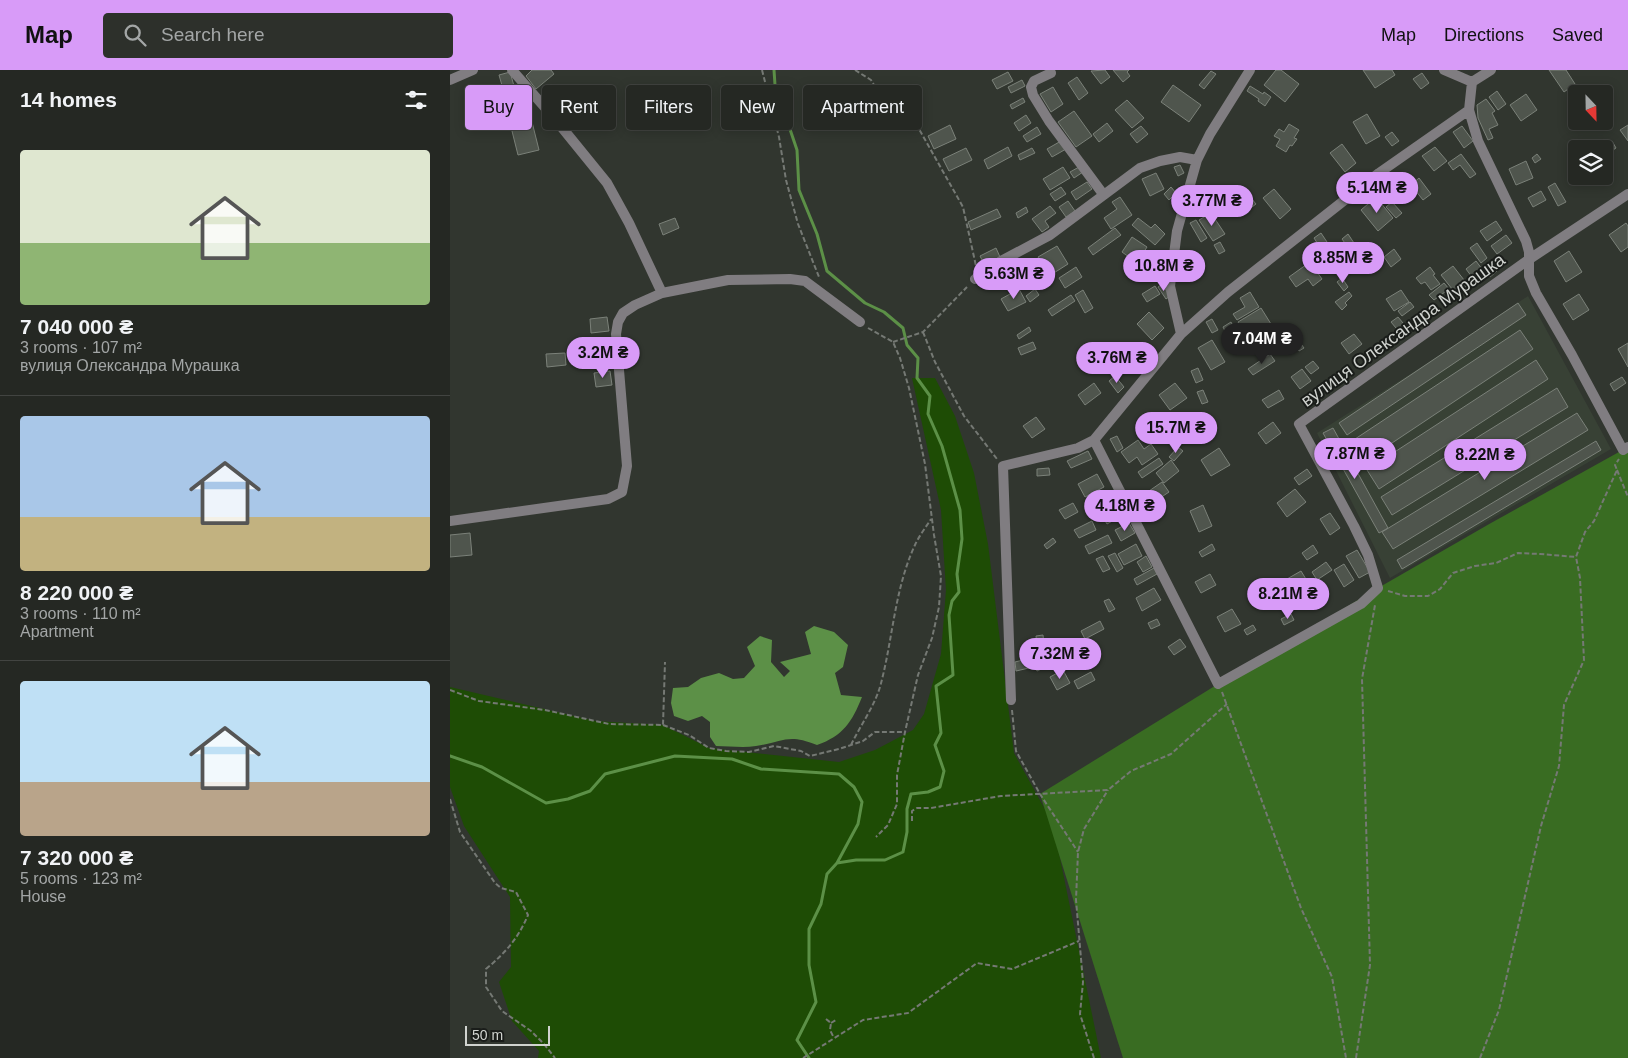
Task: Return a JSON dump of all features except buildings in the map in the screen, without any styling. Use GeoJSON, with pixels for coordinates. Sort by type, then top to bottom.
{"type":"FeatureCollection","features":[{"type":"Feature","properties":{"kind":"street"},"geometry":{"type":"LineString","coordinates":[[450,80],[473,70]]}},
{"type":"Feature","properties":{"kind":"street"},"geometry":{"type":"LineString","coordinates":[[512,70],[607,183],[629,223],[662,293]]}},
{"type":"Feature","properties":{"kind":"street"},"geometry":{"type":"LineString","coordinates":[[1180,334],[1170,286],[1177,231],[1197,160],[1210,134],[1250,70]]}},
{"type":"Feature","properties":{"kind":"street"},"geometry":{"type":"LineString","coordinates":[[1444,70],[1472,82]]}},
{"type":"Feature","properties":{"kind":"street"},"geometry":{"type":"LineString","coordinates":[[1472,82],[1490,70]]}},
{"type":"Feature","properties":{"kind":"street"},"geometry":{"type":"LineString","coordinates":[[1053,71],[1034,81],[1031,87],[1032,95],[1103,194]]}},
{"type":"Feature","properties":{"kind":"street"},"geometry":{"type":"LineString","coordinates":[[1472,82],[1469,110],[1478,141],[1526,241],[1529,252],[1529,276],[1536,293],[1626,448]]}},
{"type":"Feature","properties":{"kind":"street"},"geometry":{"type":"LineString","coordinates":[[1011,700],[1003,466],[1078,448],[1094,440],[1180,334],[1228,292],[1379,173],[1469,110]]}},
{"type":"Feature","properties":{"kind":"street"},"geometry":{"type":"LineString","coordinates":[[975,279],[1001,261],[1050,235],[1140,168],[1180,157],[1197,160]]}},
{"type":"Feature","properties":{"kind":"street","name":"вулиця Олександра Мурашка"},"geometry":{"type":"LineString","coordinates":[[1378,588],[1368,555],[1299,424],[1528,260],[1628,194]]}},
{"type":"Feature","properties":{"kind":"street"},"geometry":{"type":"LineString","coordinates":[[450,521],[608,499],[622,492],[627,466],[616,334],[618,322],[623,312],[662,293],[728,280],[790,279],[805,281],[860,322]]}},
{"type":"Feature","properties":{"kind":"street"},"geometry":{"type":"LineString","coordinates":[[1094,440],[1218,684],[1362,604],[1378,588]]}},
{"type":"Feature","properties":{"kind":"path"},"geometry":{"type":"LineString","coordinates":[[762,70],[779,137],[786,180],[798,224],[819,278]]}},
{"type":"Feature","properties":{"kind":"path"},"geometry":{"type":"LineString","coordinates":[[855,70],[871,80],[884,102],[919,129],[963,207],[977,271],[975,279],[923,332],[893,342]]}},
{"type":"Feature","properties":{"kind":"path"},"geometry":{"type":"LineString","coordinates":[[860,322],[893,342],[900,358],[909,388],[926,464],[931,519],[941,576],[939,607],[932,638],[918,675],[905,732],[898,775],[897,804],[888,825],[876,837]]}},
{"type":"Feature","properties":{"kind":"path"},"geometry":{"type":"LineString","coordinates":[[923,332],[935,362],[964,416],[1003,466]]}},
{"type":"Feature","properties":{"kind":"path"},"geometry":{"type":"LineString","coordinates":[[1626,448],[1615,466],[1628,497]]}},
{"type":"Feature","properties":{"kind":"path"},"geometry":{"type":"LineString","coordinates":[[1480,1058],[1499,1010],[1541,826],[1559,766],[1564,705],[1584,660],[1580,578],[1576,557],[1585,532],[1594,521],[1617,470]]}},
{"type":"Feature","properties":{"kind":"path"},"geometry":{"type":"LineString","coordinates":[[851,745],[880,688],[902,578],[915,544],[931,519]]}},
{"type":"Feature","properties":{"kind":"path"},"geometry":{"type":"LineString","coordinates":[[1356,1058],[1370,965],[1362,679],[1378,588],[1405,596],[1428,596],[1440,590],[1453,573],[1475,566],[1496,563],[1518,554],[1576,557]]}},
{"type":"Feature","properties":{"kind":"path"},"geometry":{"type":"LineString","coordinates":[[662,725],[664,662]]}},
{"type":"Feature","properties":{"kind":"path"},"geometry":{"type":"LineString","coordinates":[[1218,684],[1301,908],[1332,978],[1346,1058]]}},
{"type":"Feature","properties":{"kind":"path"},"geometry":{"type":"LineString","coordinates":[[450,690],[480,701],[545,710],[609,724],[662,725],[689,735],[709,748],[726,752],[750,752],[774,746],[800,751],[810,756],[863,741],[875,732],[905,732]]}},
{"type":"Feature","properties":{"kind":"path"},"geometry":{"type":"LineString","coordinates":[[1011,700],[1016,751],[1040,794],[1078,852]]}},
{"type":"Feature","properties":{"kind":"path"},"geometry":{"type":"LineString","coordinates":[[1094,1058],[1080,1014],[1083,982],[1076,900],[1078,852],[1084,829],[1108,790],[1131,771],[1171,754],[1227,704]]}},
{"type":"Feature","properties":{"kind":"path"},"geometry":{"type":"LineString","coordinates":[[912,821],[912,812],[917,808],[931,808],[1001,796],[1108,790]]}},
{"type":"Feature","properties":{"kind":"path"},"geometry":{"type":"LineString","coordinates":[[450,799],[460,832],[495,883],[502,888],[516,892],[528,915],[521,933],[499,958],[486,969],[486,987],[502,1011],[531,1030],[555,1058]]}},
{"type":"Feature","properties":{"kind":"path"},"geometry":{"type":"LineString","coordinates":[[803,1058],[863,1020],[908,1014],[976,963],[1012,969],[1079,941]]}},
{"type":"Feature","properties":{"kind":"path"},"geometry":{"type":"LineString","coordinates":[[826,1018],[831,1023]]}},
{"type":"Feature","properties":{"kind":"path"},"geometry":{"type":"LineString","coordinates":[[831,1023],[836,1020]]}},
{"type":"Feature","properties":{"kind":"path"},"geometry":{"type":"LineString","coordinates":[[831,1023],[830,1030],[834,1038]]}},
{"type":"Feature","properties":{"kind":"shaded area"},"geometry":{"type":"Polygon","coordinates":[[[1528,296],[1611,449],[1390,578],[1317,433],[1423,366],[1528,296]]]}},
{"type":"Feature","properties":{"kind":"shaded area"},"geometry":{"type":"Polygon","coordinates":[[[912,378],[935,378],[955,416],[974,473],[988,544],[1014,753],[1053,824],[1101,1058],[538,1058],[539,1051],[512,1021],[499,982],[511,967],[510,897],[464,826],[450,787],[450,687],[595,721],[663,725],[709,748],[839,762],[875,750],[913,730],[924,714],[941,654],[946,590],[941,510],[912,378]]]}},
{"type":"Feature","properties":{"kind":"shaded area"},"geometry":{"type":"Polygon","coordinates":[[[1628,447],[1628,1058],[1123,1058],[1040,794],[1378,588],[1628,447]]]}},
{"type":"Feature","properties":{"kind":"shaded area"},"geometry":{"type":"Polygon","coordinates":[[[814,626],[834,632],[848,645],[843,667],[835,673],[841,695],[862,697],[846,727],[834,737],[817,745],[807,741],[792,739],[751,747],[716,746],[710,737],[710,722],[702,716],[688,721],[674,716],[671,703],[673,688],[688,687],[701,678],[719,673],[733,679],[744,678],[755,666],[747,647],[760,636],[772,640],[771,662],[784,677],[790,671],[780,662],[811,654],[805,632],[814,626]]]}},
{"type":"Feature","properties":{"kind":"waterway"},"geometry":{"type":"LineString","coordinates":[[774,70],[775,85],[797,150],[799,190],[817,234],[827,271],[865,303],[884,312],[903,328],[907,345],[918,358],[917,378],[930,396],[928,414],[942,446],[960,510],[962,539],[957,574],[959,592],[952,601],[949,615],[953,675],[936,686],[941,733],[935,745],[944,771],[940,787],[928,792],[911,794],[907,809],[907,832],[903,852],[885,860],[856,860],[837,863],[827,874],[821,904],[809,929],[809,965],[816,1002],[797,1040],[809,1058]]}},
{"type":"Feature","properties":{"kind":"waterway"},"geometry":{"type":"LineString","coordinates":[[450,756],[482,767],[546,803],[568,799],[590,791],[605,774],[675,756],[732,759],[761,769],[839,774],[854,787],[862,802],[858,824],[837,863]]}}]}
